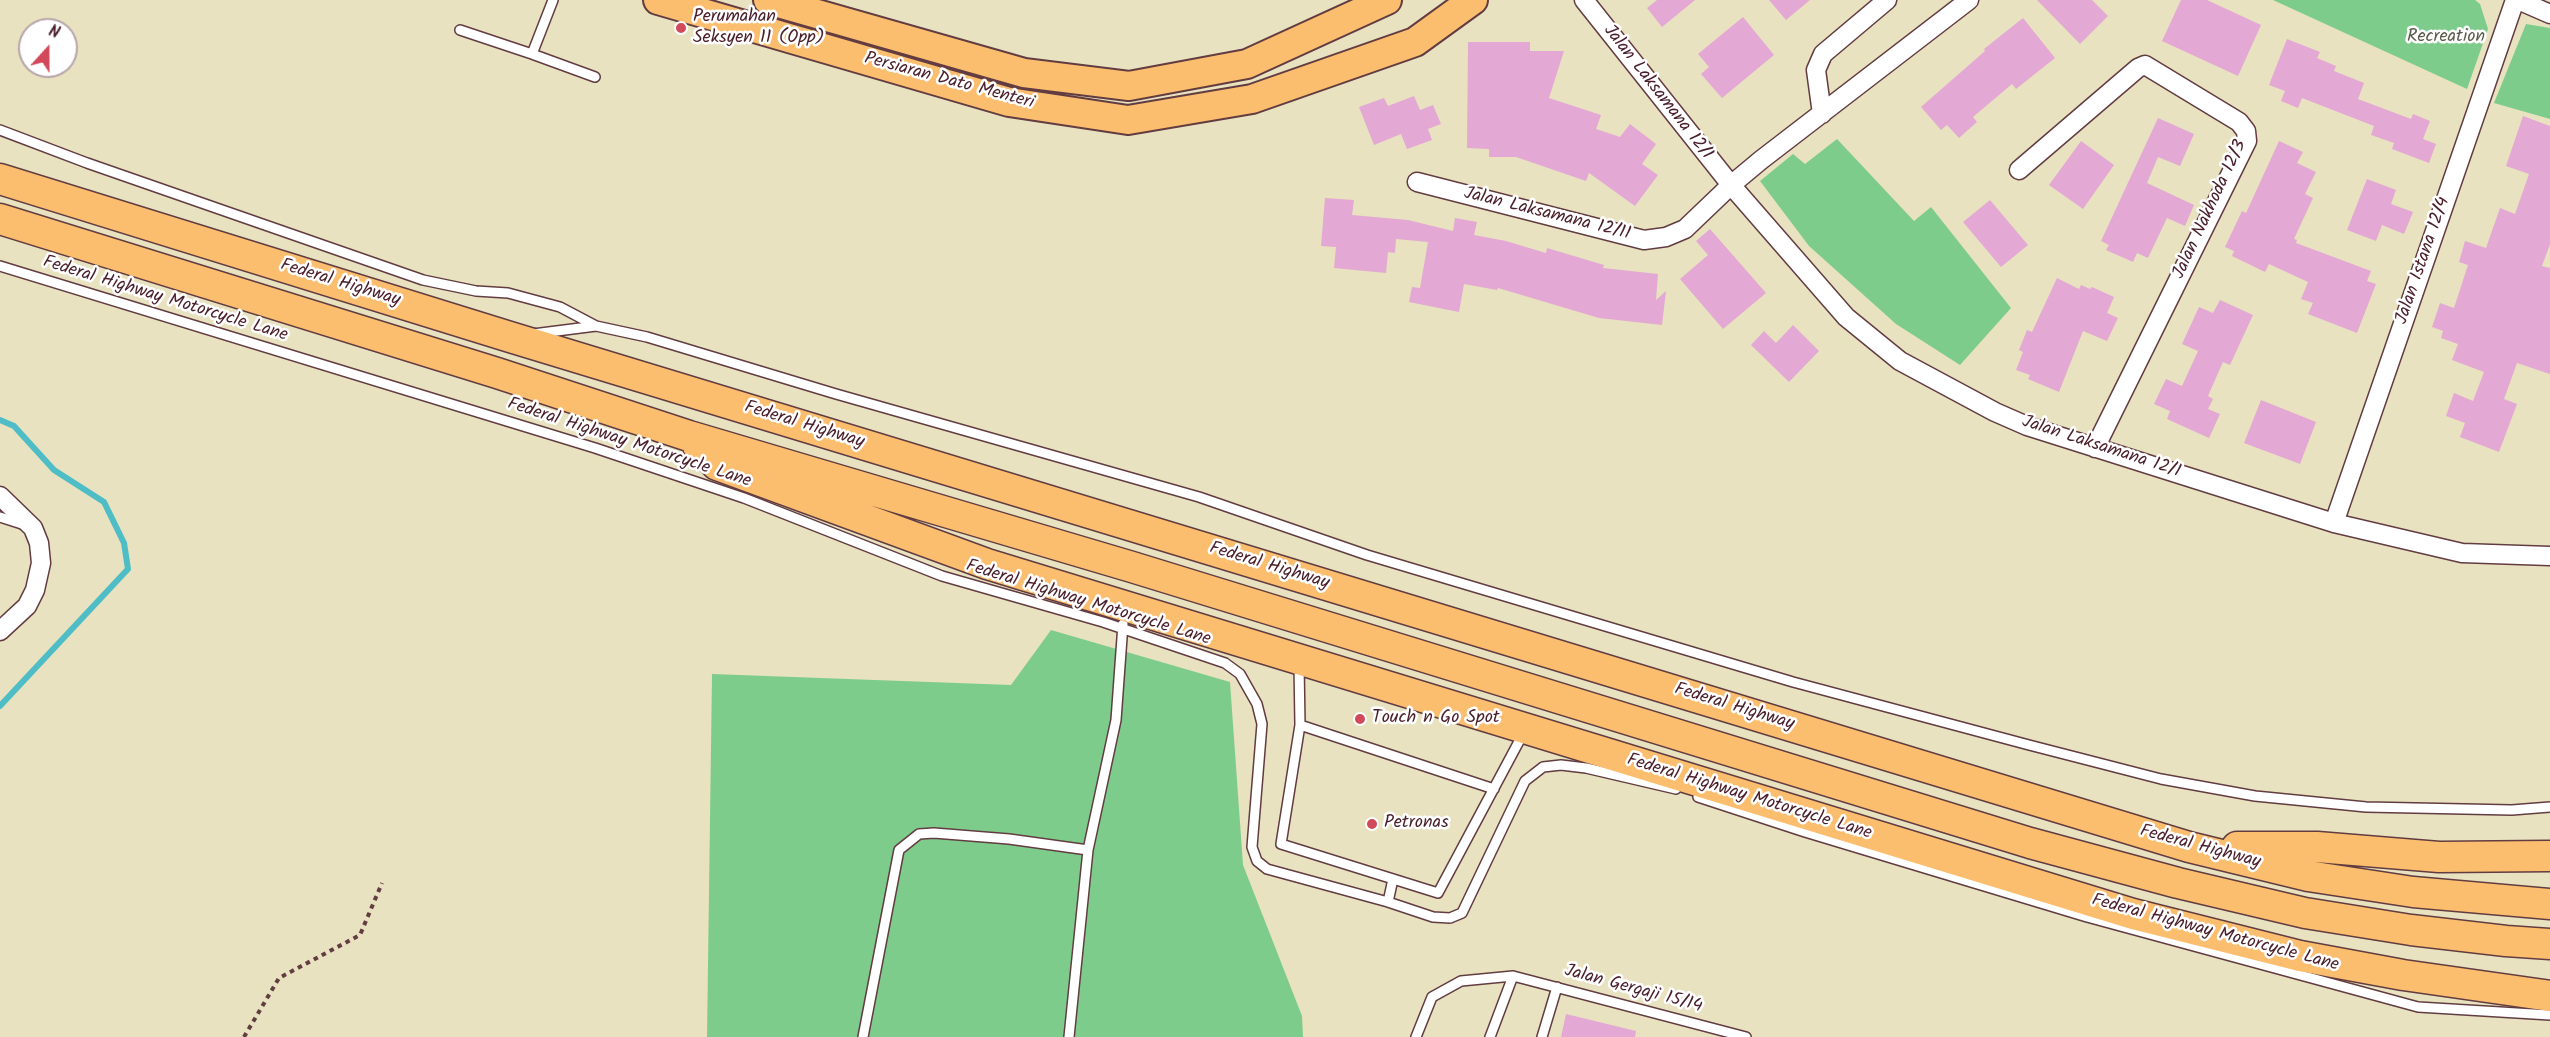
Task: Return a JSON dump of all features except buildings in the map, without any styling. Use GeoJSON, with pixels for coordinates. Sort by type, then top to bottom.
{"type":"FeatureCollection","features":[{"type":"Feature","properties":{"kind":"highway","name":"Federal Highway"},"geometry":{"type":"LineString","coordinates":[[0,179],[510,337],[2189,847],[2308,876],[2401,891],[2550,904]]}},
{"type":"Feature","properties":{"kind":"highway","name":"Federal Highway"},"geometry":{"type":"LineString","coordinates":[[0,219],[497,373],[689,436],[1144,571],[2030,843],[2178,883],[2305,913],[2410,930],[2550,944]]}},
{"type":"Feature","properties":{"kind":"highway"},"geometry":{"type":"LineString","coordinates":[[689,436],[717,465],[987,564],[1125,618],[1299,659],[2133,914],[2300,956],[2403,975],[2550,996]]}},
{"type":"Feature","properties":{"kind":"highway"},"geometry":{"type":"LineString","coordinates":[[2189,847],[2317,847],[2439,857],[2550,856]]}},
{"type":"Feature","properties":{"kind":"highway"},"geometry":{"type":"LineString","coordinates":[[2133,914],[2241,923],[2305,913]]}},
{"type":"Feature","properties":{"kind":"main road","name":"Persiaran Dato Menteri"},"geometry":{"type":"LineString","coordinates":[[658,0],[1009,102],[1128,120],[1252,99],[1415,42],[1473,0]]}},
{"type":"Feature","properties":{"kind":"main road","name":"Persiaran Dato Menteri"},"geometry":{"type":"LineString","coordinates":[[768,0],[1024,73],[1129,86],[1247,64],[1387,0]]}},
{"type":"Feature","properties":{"kind":"street","name":"Jalan Laksamana 12/1"},"geometry":{"type":"LineString","coordinates":[[1584,0],[1731,185],[1845,317],[1900,361],[1995,412],[2027,426],[2334,522],[2462,553],[2550,556]]}},
{"type":"Feature","properties":{"kind":"street"},"geometry":{"type":"LineString","coordinates":[[1822,114],[1816,70],[1822,54],[1887,0]]}},
{"type":"Feature","properties":{"kind":"street"},"geometry":{"type":"LineString","coordinates":[[1731,185],[1969,0]]}},
{"type":"Feature","properties":{"kind":"street"},"geometry":{"type":"LineString","coordinates":[[2516,0],[2550,14]]}},
{"type":"Feature","properties":{"kind":"street","name":"Jalan Istana 12/4"},"geometry":{"type":"LineString","coordinates":[[2334,522],[2516,0]]}},
{"type":"Feature","properties":{"kind":"street","name":"Jalan Nakhoda 12/3"},"geometry":{"type":"LineString","coordinates":[[2019,170],[2138,68],[2145,65],[2239,122],[2246,131],[2247,141],[2095,448]]}},
{"type":"Feature","properties":{"kind":"street","name":"Jalan Laksamana 12/11"},"geometry":{"type":"LineString","coordinates":[[1418,182],[1644,240],[1666,237],[1684,229],[1731,185]]}},
{"type":"Feature","properties":{"kind":"street"},"geometry":{"type":"LineString","coordinates":[[0,496],[33,528],[39,543],[41,564],[35,590],[27,606],[0,631]]}},
{"type":"Feature","properties":{"kind":"lane"},"geometry":{"type":"LineString","coordinates":[[532,54],[553,0]]}},
{"type":"Feature","properties":{"kind":"lane"},"geometry":{"type":"LineString","coordinates":[[460,30],[595,77]]}},
{"type":"Feature","properties":{"kind":"lane"},"geometry":{"type":"LineString","coordinates":[[0,130],[363,261],[423,280],[476,291],[508,293],[550,304],[596,326],[647,337],[836,394],[1199,497],[1366,555],[1792,682],[2161,779],[2255,796],[2366,807],[2512,810],[2550,807]]}},
{"type":"Feature","properties":{"kind":"lane","name":"Federal Highway Motorcycle Lane"},"geometry":{"type":"LineString","coordinates":[[0,266],[595,448],[744,498],[942,576],[1125,618],[1225,663],[1240,674],[1257,704],[1262,724],[1252,847],[1257,861],[1267,869],[1388,902],[1432,917],[1450,918],[1462,913],[1526,781],[1543,767],[1562,765],[1677,790],[1805,832],[2087,917],[2418,1007],[2550,1015]]}},
{"type":"Feature","properties":{"kind":"lane"},"geometry":{"type":"LineString","coordinates":[[510,337],[596,326]]}},
{"type":"Feature","properties":{"kind":"lane"},"geometry":{"type":"LineString","coordinates":[[0,517],[33,528]]}},
{"type":"Feature","properties":{"kind":"lane"},"geometry":{"type":"LineString","coordinates":[[1069,1037],[1088,850],[1116,720],[1125,618]]}},
{"type":"Feature","properties":{"kind":"lane"},"geometry":{"type":"LineString","coordinates":[[1299,659],[1300,725],[1281,844],[1438,893],[1526,727]]}},
{"type":"Feature","properties":{"kind":"lane"},"geometry":{"type":"LineString","coordinates":[[1300,725],[1494,789]]}},
{"type":"Feature","properties":{"kind":"lane"},"geometry":{"type":"LineString","coordinates":[[863,1037],[899,850],[919,834],[934,833],[1009,839],[1088,850]]}},
{"type":"Feature","properties":{"kind":"lane"},"geometry":{"type":"LineString","coordinates":[[1388,902],[1393,879]]}},
{"type":"Feature","properties":{"kind":"lane"},"geometry":{"type":"LineString","coordinates":[[1490,1037],[1513,976]]}},
{"type":"Feature","properties":{"kind":"lane","name":"Jalan Gergaji 15/14"},"geometry":{"type":"LineString","coordinates":[[1416,1037],[1432,997],[1461,981],[1513,976],[1746,1037]]}},
{"type":"Feature","properties":{"kind":"lane"},"geometry":{"type":"LineString","coordinates":[[1542,1037],[1557,987]]}},
{"type":"Feature","properties":{"kind":"path"},"geometry":{"type":"LineString","coordinates":[[244,1037],[279,978],[360,935],[382,883]]}},
{"type":"Feature","properties":{"kind":"green space","name":"Recreation"},"geometry":{"type":"Polygon","coordinates":[[[2273,0],[2475,0],[2480,4],[2488,29],[2467,89],[2273,0]]]}},
{"type":"Feature","properties":{"kind":"green space","name":"Recreation"},"geometry":{"type":"Polygon","coordinates":[[[2526,24],[2550,28],[2550,119],[2494,103],[2526,24]]]}},
{"type":"Feature","properties":{"kind":"green space"},"geometry":{"type":"Polygon","coordinates":[[[1837,139],[1914,221],[1931,207],[2011,308],[1960,365],[1896,324],[1809,246],[1760,181],[1793,154],[1805,164],[1837,139]]]}},
{"type":"Feature","properties":{"kind":"green space"},"geometry":{"type":"Polygon","coordinates":[[[1051,630],[1230,682],[1243,865],[1302,1016],[1303,1037],[707,1037],[712,674],[1011,685],[1051,630]]]}},
{"type":"Feature","properties":{"kind":"waterway"},"geometry":{"type":"LineString","coordinates":[[0,420],[14,426],[54,470],[104,502],[124,543],[128,569],[0,706]]}},
{"type":"Feature","properties":{"kind":"place","name":"Perumahan Seksyen 11 (Opp)"},"geometry":{"type":"Point","coordinates":[681,28]}},
{"type":"Feature","properties":{"kind":"place","name":"Touch n Go Spot"},"geometry":{"type":"Point","coordinates":[1360,719]}},
{"type":"Feature","properties":{"kind":"place","name":"Petronas"},"geometry":{"type":"Point","coordinates":[1372,824]}}]}
